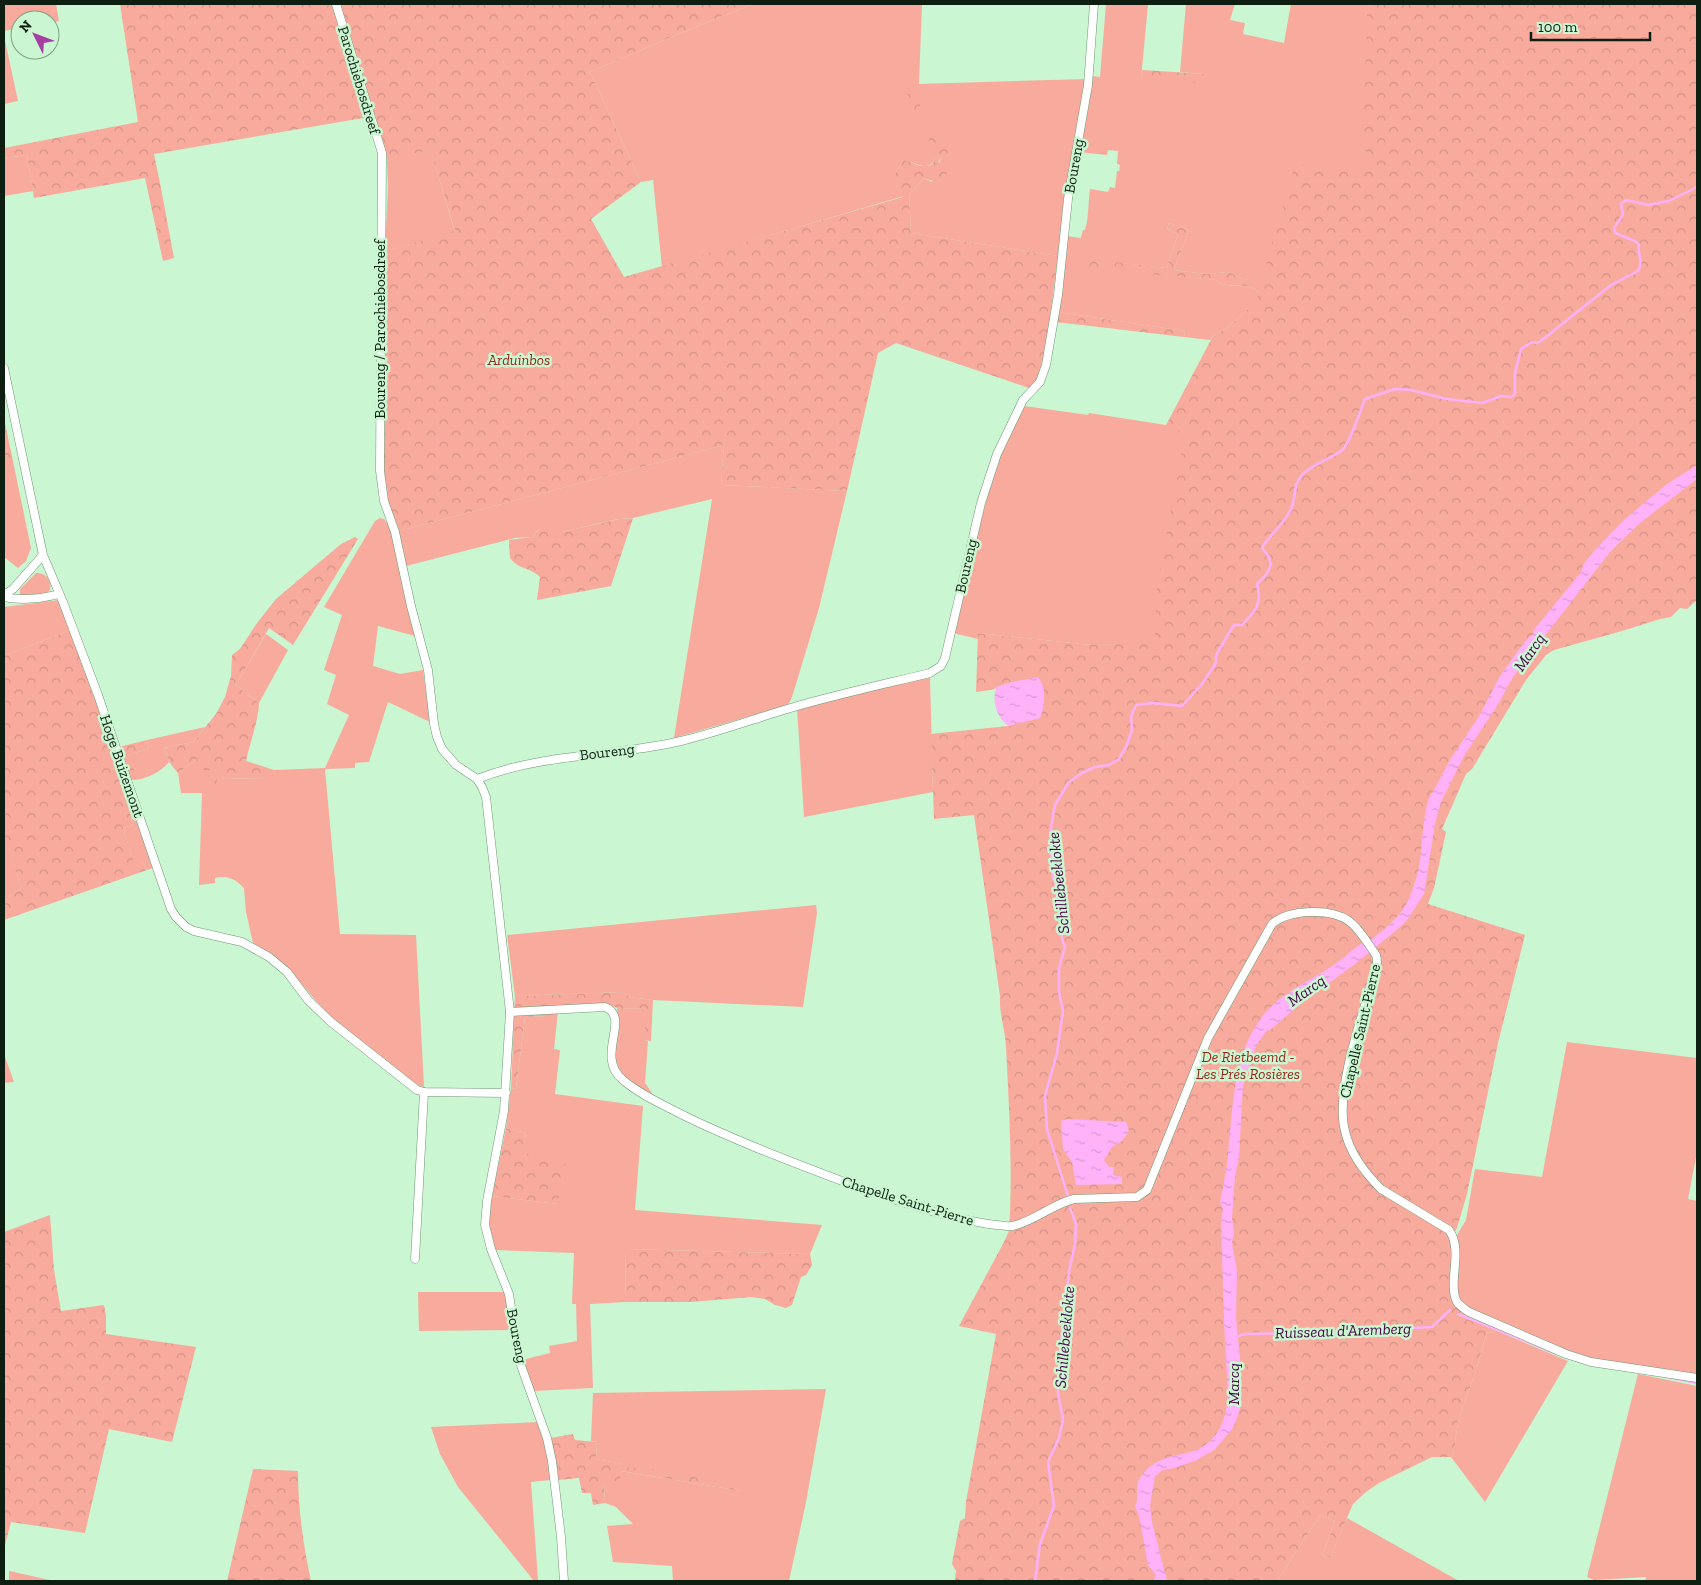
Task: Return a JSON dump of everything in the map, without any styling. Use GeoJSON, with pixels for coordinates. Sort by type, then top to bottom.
{"type":"FeatureCollection","features":[{"type":"Feature","properties":{"kind":"street","name":"Parochiebosdreef"},"geometry":{"type":"LineString","coordinates":[[336,4],[382,157]]}},
{"type":"Feature","properties":{"kind":"street","name":"Boureng"},"geometry":{"type":"LineString","coordinates":[[564,1581],[561,1537],[549,1445],[520,1360],[509,1294],[491,1249],[485,1225],[487,1201],[504,1111],[510,1012],[486,797],[477,779],[499,770],[681,741],[795,707],[930,673],[941,666],[945,658],[981,503],[997,454],[1023,400],[1040,382],[1046,365],[1058,295],[1068,199],[1088,85],[1094,4]]}},
{"type":"Feature","properties":{"kind":"street","name":"Boureng / Parochiebosdreef"},"geometry":{"type":"LineString","coordinates":[[382,157],[380,471],[384,501],[395,532],[411,606],[428,670],[437,737],[442,749],[456,765],[477,779]]}},
{"type":"Feature","properties":{"kind":"street","name":"Hoge Buizemont"},"geometry":{"type":"LineString","coordinates":[[4,368],[43,555],[98,695],[171,909],[181,922],[194,931],[242,942],[269,957],[287,972],[308,1000],[331,1022],[409,1084],[424,1092]]}},
{"type":"Feature","properties":{"kind":"street"},"geometry":{"type":"LineString","coordinates":[[4,596],[13,589],[43,555]]}},
{"type":"Feature","properties":{"kind":"street"},"geometry":{"type":"LineString","coordinates":[[4,596],[19,600],[59,594]]}},
{"type":"Feature","properties":{"kind":"street","name":"Chapelle Saint-Pierre"},"geometry":{"type":"LineString","coordinates":[[510,1012],[605,1007],[616,1017],[611,1055],[613,1068],[625,1082],[661,1104],[695,1122],[732,1138],[878,1195],[968,1221],[1012,1226],[1074,1199],[1137,1197],[1147,1190],[1208,1038],[1272,924],[1283,916],[1295,913],[1338,915],[1351,922],[1360,932],[1376,955],[1377,963],[1347,1078],[1342,1108],[1344,1130],[1352,1150],[1365,1172],[1381,1189],[1449,1230],[1453,1236],[1456,1253],[1456,1296],[1458,1303],[1469,1312],[1566,1354],[1591,1362],[1697,1378]]}},
{"type":"Feature","properties":{"kind":"street"},"geometry":{"type":"LineString","coordinates":[[415,1259],[424,1092],[506,1093]]}},
{"type":"Feature","properties":{"kind":"green space"},"geometry":{"type":"Polygon","coordinates":[[[4,4],[56,4],[57,10],[10,10],[10,30],[4,31],[4,4]]]}},
{"type":"Feature","properties":{"kind":"green space","name":"Arduinbos"},"geometry":{"type":"Polygon","coordinates":[[[120,4],[753,4],[590,72],[641,182],[591,219],[624,277],[903,197],[895,183],[897,171],[903,161],[920,166],[932,164],[934,153],[928,142],[931,134],[937,131],[949,144],[951,150],[938,162],[948,171],[941,180],[924,178],[909,195],[911,233],[1058,256],[1045,356],[1036,380],[1029,388],[896,343],[878,353],[847,491],[721,485],[724,445],[399,531],[388,503],[384,470],[385,251],[455,231],[430,149],[387,161],[386,151],[375,116],[154,154],[174,258],[163,261],[145,178],[34,198],[27,155],[4,158],[4,148],[138,122],[120,4]]]}},
{"type":"Feature","properties":{"kind":"green space"},"geometry":{"type":"Polygon","coordinates":[[[753,4],[922,4],[919,84],[1086,79],[1068,183],[1058,256],[911,233],[909,195],[924,178],[932,182],[941,158],[932,146],[935,158],[930,165],[923,166],[903,161],[899,166],[895,179],[904,196],[662,267],[653,180],[641,182],[590,72],[753,4]]]}},
{"type":"Feature","properties":{"kind":"green space"},"geometry":{"type":"Polygon","coordinates":[[[1106,4],[1148,4],[1141,79],[1204,74],[1180,72],[1186,4],[1235,4],[1230,20],[1245,23],[1243,34],[1284,43],[1291,4],[1370,4],[1369,6],[1459,40],[1155,644],[1091,645],[979,633],[978,639],[953,633],[976,538],[998,459],[1024,406],[1088,415],[1089,413],[1166,425],[1165,427],[1246,311],[1210,340],[1184,337],[1185,331],[1057,312],[1066,236],[1081,238],[1088,215],[1090,189],[1108,192],[1110,187],[1115,188],[1117,171],[1119,171],[1120,165],[1117,164],[1118,151],[1108,150],[1107,155],[1079,152],[1091,76],[1100,77],[1106,4]],[[1169,223],[1167,229],[1178,234],[1167,268],[1081,259],[1080,267],[1216,280],[1226,285],[1254,288],[1259,292],[1258,298],[1264,301],[1261,283],[1239,278],[1227,272],[1206,274],[1174,270],[1189,230],[1169,223]]]}},
{"type":"Feature","properties":{"kind":"green space","name":"De Rietbeemd - Les Prés Rosières"},"geometry":{"type":"Polygon","coordinates":[[[1370,4],[1697,4],[1697,600],[1687,609],[1680,608],[1671,617],[1554,650],[1546,655],[1526,680],[1472,769],[1466,774],[1442,829],[1446,832],[1434,888],[1428,904],[1525,935],[1498,1043],[1467,1194],[1454,1233],[1456,1304],[1458,1309],[1499,1327],[1497,1331],[1488,1332],[1486,1335],[1476,1371],[1459,1418],[1455,1451],[1451,1457],[1432,1457],[1379,1483],[1366,1492],[1353,1504],[1330,1558],[1322,1555],[1335,1521],[1320,1515],[1277,1581],[955,1581],[956,1571],[952,1564],[960,1521],[965,1518],[966,1502],[996,1334],[959,1326],[1009,1231],[1011,1185],[1010,1138],[1005,1040],[974,815],[934,819],[931,734],[1008,726],[1030,719],[1012,682],[991,690],[976,692],[978,633],[1091,645],[1123,644],[1155,639],[1157,586],[1181,454],[1187,432],[1184,427],[1177,433],[1168,433],[1165,427],[1213,336],[1228,327],[1256,302],[1259,292],[1254,288],[1226,285],[1216,280],[1080,268],[1080,258],[1167,268],[1178,234],[1167,229],[1169,223],[1189,230],[1174,270],[1206,274],[1227,272],[1239,278],[1261,282],[1295,164],[1371,169],[1363,143],[1367,13],[1370,4]]]}},
{"type":"Feature","properties":{"kind":"green space"},"geometry":{"type":"Polygon","coordinates":[[[4,36],[18,101],[4,104],[4,36]]]}},
{"type":"Feature","properties":{"kind":"green space"},"geometry":{"type":"Polygon","coordinates":[[[1142,70],[1205,74],[1204,83],[1141,79],[1142,70]]]}},
{"type":"Feature","properties":{"kind":"green space"},"geometry":{"type":"Polygon","coordinates":[[[919,84],[919,103],[922,110],[911,111],[904,104],[907,95],[919,84]]]}},
{"type":"Feature","properties":{"kind":"green space"},"geometry":{"type":"Polygon","coordinates":[[[430,148],[455,232],[385,251],[388,187],[387,161],[430,148]]]}},
{"type":"Feature","properties":{"kind":"green space"},"geometry":{"type":"Polygon","coordinates":[[[27,155],[33,191],[4,196],[4,158],[27,155]]]}},
{"type":"Feature","properties":{"kind":"green space"},"geometry":{"type":"Polygon","coordinates":[[[1057,312],[1185,331],[1184,337],[1056,322],[1057,312]]]}},
{"type":"Feature","properties":{"kind":"green space"},"geometry":{"type":"Polygon","coordinates":[[[4,418],[15,471],[4,475],[4,418]]]}},
{"type":"Feature","properties":{"kind":"green space"},"geometry":{"type":"Polygon","coordinates":[[[724,445],[721,485],[847,491],[819,608],[788,705],[674,738],[712,499],[633,518],[618,519],[562,532],[539,529],[532,537],[515,538],[406,566],[399,531],[724,445]]]}},
{"type":"Feature","properties":{"kind":"green space"},"geometry":{"type":"Polygon","coordinates":[[[15,471],[31,548],[26,561],[18,568],[4,557],[4,474],[15,471]]]}},
{"type":"Feature","properties":{"kind":"green space"},"geometry":{"type":"Polygon","coordinates":[[[380,518],[384,519],[390,527],[415,636],[378,626],[373,666],[400,674],[423,670],[430,722],[388,702],[369,762],[355,763],[355,768],[325,769],[340,934],[416,935],[424,1087],[415,1085],[352,1036],[318,1003],[284,964],[253,943],[246,912],[244,888],[241,885],[231,878],[224,877],[215,878],[215,883],[199,885],[202,793],[181,793],[178,773],[197,759],[218,778],[272,779],[274,770],[325,768],[349,715],[327,704],[336,675],[324,670],[342,615],[324,607],[375,521],[380,518]]]}},
{"type":"Feature","properties":{"kind":"green space"},"geometry":{"type":"Polygon","coordinates":[[[633,518],[611,586],[537,600],[540,577],[517,565],[510,558],[509,540],[532,537],[543,525],[553,526],[562,532],[619,519],[633,518]]]}},
{"type":"Feature","properties":{"kind":"green space"},"geometry":{"type":"Polygon","coordinates":[[[355,537],[358,539],[293,645],[269,628],[236,685],[259,703],[256,725],[246,761],[274,770],[273,779],[218,778],[215,786],[209,781],[211,771],[199,769],[197,759],[178,773],[169,762],[164,748],[193,742],[216,714],[225,697],[231,676],[232,655],[240,649],[276,599],[341,544],[355,537]]]}},
{"type":"Feature","properties":{"kind":"green space"},"geometry":{"type":"Polygon","coordinates":[[[36,573],[43,574],[48,578],[50,590],[47,593],[20,595],[20,589],[36,573]]]}},
{"type":"Feature","properties":{"kind":"green space"},"geometry":{"type":"Polygon","coordinates":[[[59,600],[70,630],[4,656],[4,607],[59,600]]]}},
{"type":"Feature","properties":{"kind":"green space"},"geometry":{"type":"Polygon","coordinates":[[[70,630],[134,808],[129,810],[133,825],[123,828],[135,865],[144,863],[147,870],[4,920],[4,901],[21,888],[8,848],[4,849],[4,656],[70,630]]]}},
{"type":"Feature","properties":{"kind":"green space"},"geometry":{"type":"Polygon","coordinates":[[[266,634],[288,650],[259,703],[236,685],[266,634]]]}},
{"type":"Feature","properties":{"kind":"green space"},"geometry":{"type":"Polygon","coordinates":[[[930,677],[933,792],[804,817],[797,708],[930,677]]]}},
{"type":"Feature","properties":{"kind":"green space"},"geometry":{"type":"Polygon","coordinates":[[[205,727],[193,742],[164,748],[169,762],[161,770],[145,778],[129,780],[127,772],[130,754],[149,749],[147,740],[205,727]]]}},
{"type":"Feature","properties":{"kind":"green space"},"geometry":{"type":"Polygon","coordinates":[[[147,740],[149,749],[130,754],[134,771],[127,772],[119,747],[147,740]]]}},
{"type":"Feature","properties":{"kind":"green space"},"geometry":{"type":"Polygon","coordinates":[[[134,808],[153,868],[147,870],[144,863],[135,866],[123,828],[133,825],[129,810],[134,808]]]}},
{"type":"Feature","properties":{"kind":"green space"},"geometry":{"type":"Polygon","coordinates":[[[8,847],[21,888],[4,901],[4,849],[8,847]]]}},
{"type":"Feature","properties":{"kind":"green space"},"geometry":{"type":"Polygon","coordinates":[[[816,905],[817,913],[803,1007],[653,1000],[630,997],[622,992],[515,996],[507,935],[816,905]]]}},
{"type":"Feature","properties":{"kind":"green space"},"geometry":{"type":"Polygon","coordinates":[[[622,992],[630,997],[653,1000],[651,1041],[645,1040],[645,1008],[620,1009],[604,1003],[548,1006],[547,1016],[525,1017],[516,1089],[511,1088],[515,996],[622,992]]]}},
{"type":"Feature","properties":{"kind":"green space"},"geometry":{"type":"Polygon","coordinates":[[[617,1008],[645,1008],[645,1040],[648,1041],[645,1083],[652,1093],[650,1095],[627,1079],[618,1067],[615,1050],[618,1020],[617,1008]]]}},
{"type":"Feature","properties":{"kind":"green space"},"geometry":{"type":"Polygon","coordinates":[[[558,1011],[554,1049],[560,1050],[555,1094],[643,1106],[635,1210],[822,1225],[810,1254],[626,1249],[625,1302],[590,1304],[593,1388],[534,1391],[522,1360],[550,1353],[549,1346],[577,1341],[576,1304],[572,1304],[574,1253],[496,1250],[491,1237],[490,1217],[492,1196],[558,1204],[522,1153],[526,1133],[506,1128],[511,1088],[516,1089],[525,1017],[547,1016],[547,1012],[558,1011]]]}},
{"type":"Feature","properties":{"kind":"green space"},"geometry":{"type":"Polygon","coordinates":[[[1567,1042],[1697,1058],[1697,1152],[1688,1199],[1697,1201],[1697,1375],[1591,1358],[1559,1349],[1474,1312],[1459,1301],[1456,1283],[1456,1242],[1457,1235],[1466,1220],[1475,1169],[1542,1177],[1567,1042]]]}},
{"type":"Feature","properties":{"kind":"green space"},"geometry":{"type":"Polygon","coordinates":[[[4,1054],[14,1082],[4,1083],[4,1054]]]}},
{"type":"Feature","properties":{"kind":"green space"},"geometry":{"type":"Polygon","coordinates":[[[506,1128],[526,1133],[523,1153],[566,1161],[558,1204],[492,1196],[506,1128]]]}},
{"type":"Feature","properties":{"kind":"green space"},"geometry":{"type":"Polygon","coordinates":[[[50,1215],[54,1270],[61,1311],[104,1305],[106,1334],[196,1347],[172,1442],[109,1429],[85,1533],[11,1522],[4,1549],[4,1232],[50,1215]]]}},
{"type":"Feature","properties":{"kind":"green space"},"geometry":{"type":"Polygon","coordinates":[[[626,1249],[810,1254],[812,1265],[806,1275],[801,1277],[792,1305],[786,1308],[775,1305],[765,1299],[751,1297],[691,1302],[625,1302],[626,1249]]]}},
{"type":"Feature","properties":{"kind":"green space"},"geometry":{"type":"Polygon","coordinates":[[[418,1292],[506,1292],[511,1330],[419,1331],[418,1292]]]}},
{"type":"Feature","properties":{"kind":"green space"},"geometry":{"type":"Polygon","coordinates":[[[1497,1331],[1568,1361],[1485,1502],[1451,1457],[1455,1451],[1459,1418],[1476,1371],[1486,1335],[1488,1332],[1497,1331]]]}},
{"type":"Feature","properties":{"kind":"green space"},"geometry":{"type":"Polygon","coordinates":[[[1638,1374],[1697,1386],[1697,1581],[1645,1581],[1646,1577],[1594,1580],[1587,1577],[1638,1374]]]}},
{"type":"Feature","properties":{"kind":"green space"},"geometry":{"type":"Polygon","coordinates":[[[826,1389],[806,1502],[789,1581],[673,1581],[672,1566],[613,1562],[607,1526],[633,1524],[616,1507],[605,1503],[604,1482],[620,1471],[742,1491],[668,1473],[623,1467],[623,1464],[596,1459],[597,1442],[591,1441],[593,1393],[826,1389]]]}},
{"type":"Feature","properties":{"kind":"green space"},"geometry":{"type":"Polygon","coordinates":[[[539,1422],[545,1440],[550,1480],[531,1482],[538,1580],[534,1581],[458,1487],[440,1454],[431,1427],[539,1422]]]}},
{"type":"Feature","properties":{"kind":"green space"},"geometry":{"type":"Polygon","coordinates":[[[573,1434],[575,1440],[597,1442],[596,1459],[624,1464],[623,1467],[645,1468],[743,1486],[741,1491],[621,1471],[620,1481],[604,1483],[605,1503],[593,1505],[591,1493],[582,1493],[579,1478],[558,1480],[551,1438],[573,1434]]]}},
{"type":"Feature","properties":{"kind":"green space"},"geometry":{"type":"Polygon","coordinates":[[[253,1469],[298,1471],[302,1526],[311,1581],[227,1581],[253,1469]]]}},
{"type":"Feature","properties":{"kind":"green space"},"geometry":{"type":"Polygon","coordinates":[[[1320,1515],[1335,1521],[1322,1555],[1330,1558],[1347,1518],[1459,1581],[1277,1581],[1320,1515]]]}},
{"type":"Feature","properties":{"kind":"green space"},"geometry":{"type":"Polygon","coordinates":[[[9,1571],[50,1580],[50,1581],[9,1581],[9,1571]]]}},
{"type":"Feature","properties":{"kind":"water","name":"Marcq"},"geometry":{"type":"Polygon","coordinates":[[[1697,465],[1697,479],[1640,523],[1610,552],[1513,677],[1497,706],[1464,756],[1441,802],[1435,824],[1424,894],[1408,919],[1355,964],[1303,1002],[1270,1030],[1267,1030],[1256,1046],[1243,1086],[1239,1158],[1235,1176],[1232,1218],[1234,1233],[1232,1243],[1237,1271],[1236,1318],[1240,1359],[1240,1409],[1231,1431],[1214,1450],[1195,1461],[1163,1470],[1155,1476],[1150,1505],[1152,1522],[1167,1581],[1153,1581],[1156,1575],[1148,1565],[1139,1516],[1135,1506],[1138,1483],[1143,1474],[1157,1462],[1168,1457],[1197,1450],[1212,1439],[1222,1424],[1227,1405],[1221,1221],[1223,1209],[1220,1203],[1227,1166],[1232,1111],[1239,1069],[1253,1030],[1265,1013],[1281,998],[1335,964],[1357,946],[1374,938],[1399,915],[1412,892],[1418,872],[1425,815],[1430,796],[1450,760],[1479,716],[1500,676],[1523,644],[1533,635],[1533,631],[1581,572],[1583,565],[1594,551],[1624,520],[1667,484],[1697,465]]]}},
{"type":"Feature","properties":{"kind":"water"},"geometry":{"type":"Polygon","coordinates":[[[1038,677],[1044,691],[1043,708],[1040,718],[1008,726],[1000,718],[996,708],[994,698],[996,687],[1038,677]]]}},
{"type":"Feature","properties":{"kind":"water"},"geometry":{"type":"Polygon","coordinates":[[[1067,1119],[1126,1122],[1129,1131],[1122,1141],[1112,1147],[1104,1160],[1109,1167],[1114,1167],[1113,1175],[1122,1177],[1122,1184],[1076,1185],[1072,1162],[1063,1149],[1061,1121],[1067,1119]]]}},
{"type":"Feature","properties":{"kind":"waterway","name":"Schillebeeklokte"},"geometry":{"type":"LineString","coordinates":[[1068,1196],[1047,1129],[1045,1096],[1057,1053],[1063,1011],[1059,992],[1059,968],[1065,947],[1062,939],[1060,918],[1062,902],[1053,877],[1050,833],[1055,805],[1069,782],[1095,767],[1109,765],[1119,759],[1132,730],[1131,716],[1136,705],[1153,703],[1182,706],[1202,684],[1216,663],[1216,655],[1234,625],[1242,625],[1257,607],[1259,597],[1257,584],[1266,575],[1271,565],[1269,557],[1262,548],[1290,511],[1299,479],[1311,468],[1344,448],[1365,399],[1395,389],[1411,390],[1447,399],[1482,403],[1501,396],[1511,397],[1515,394],[1515,373],[1521,349],[1532,342],[1537,343],[1542,340],[1611,285],[1638,271],[1640,263],[1639,245],[1635,241],[1615,233],[1614,228],[1623,215],[1621,204],[1626,200],[1648,205],[1669,201],[1697,187]]}},
{"type":"Feature","properties":{"kind":"waterway","name":"Schillebeeklokte"},"geometry":{"type":"LineString","coordinates":[[1035,1581],[1040,1544],[1054,1506],[1048,1462],[1059,1438],[1063,1420],[1058,1393],[1060,1351],[1069,1272],[1075,1244],[1076,1224],[1070,1208]]}},
{"type":"Feature","properties":{"kind":"waterway","name":"Ruisseau d'Aremberg"},"geometry":{"type":"LineString","coordinates":[[1236,1337],[1245,1334],[1432,1327],[1450,1310]]}},
{"type":"Feature","properties":{"kind":"waterway","name":"Ruisseau d'Aremberg"},"geometry":{"type":"LineString","coordinates":[[1458,1314],[1557,1354]]}},
{"type":"Feature","properties":{"kind":"waterway","name":"Ruisseau d'Aremberg"},"geometry":{"type":"LineString","coordinates":[[1667,1377],[1697,1383]]}}]}
